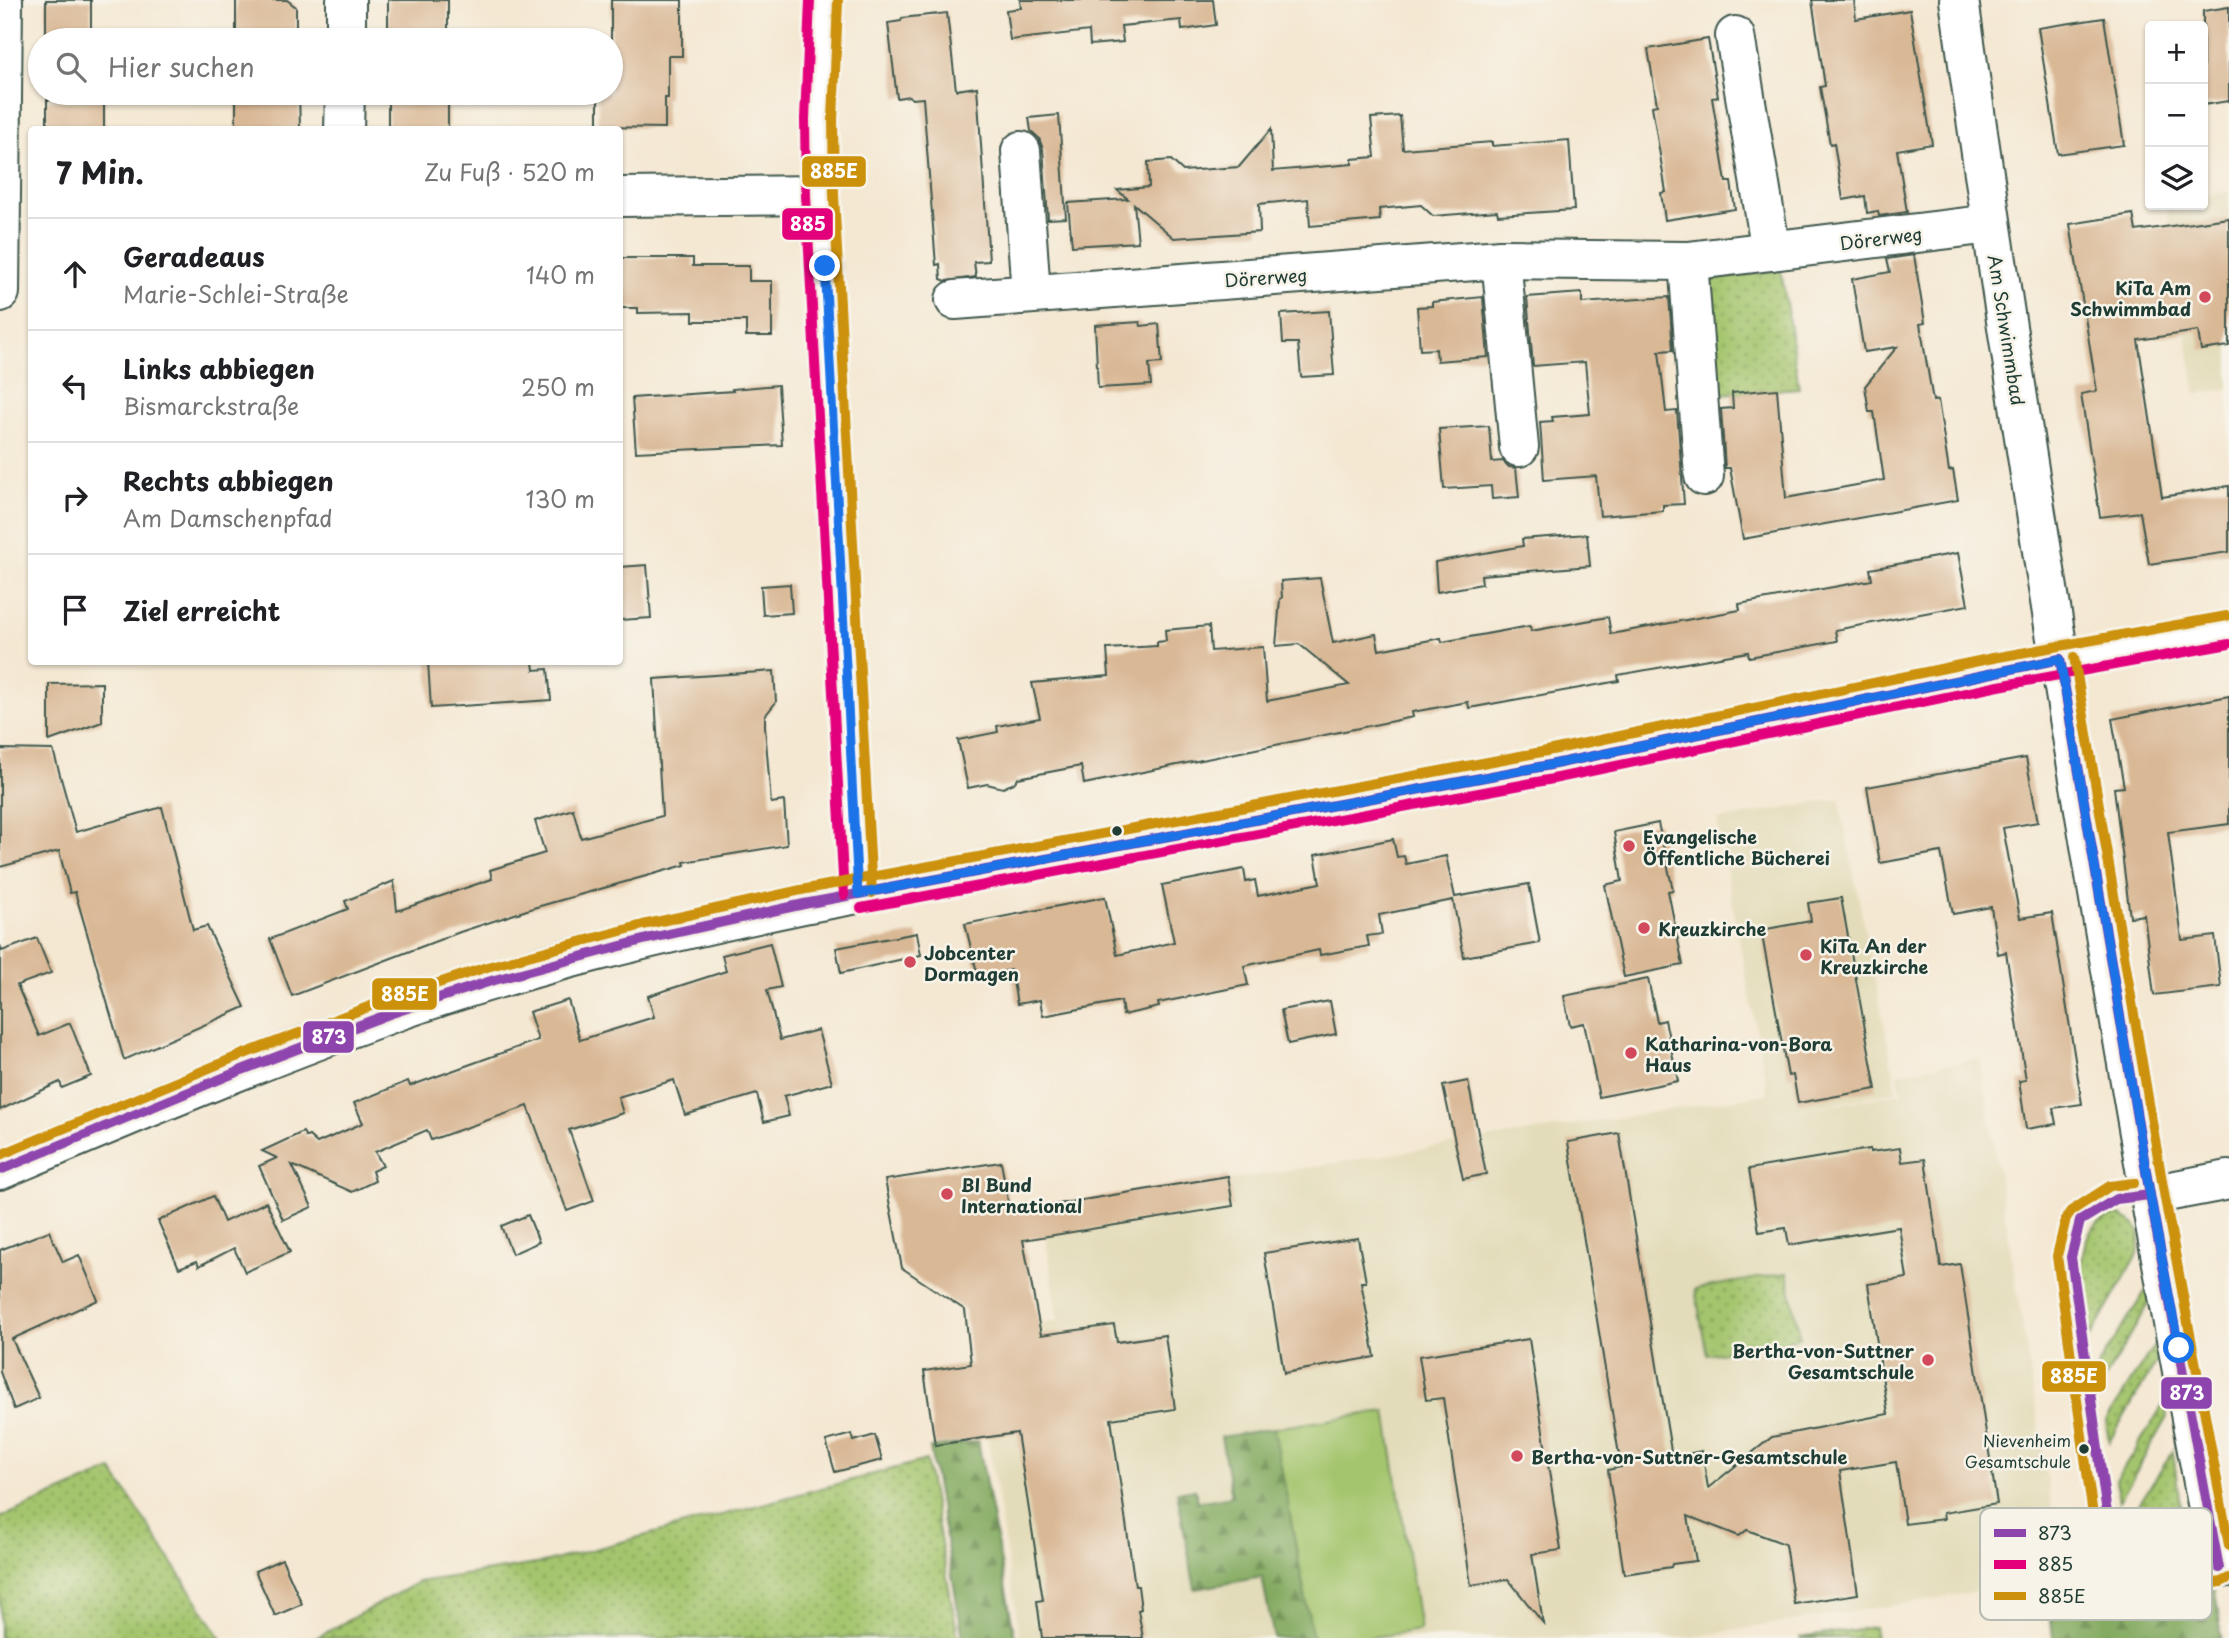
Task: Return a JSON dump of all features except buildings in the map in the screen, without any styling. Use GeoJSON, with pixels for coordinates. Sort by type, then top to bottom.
{"type":"FeatureCollection","features":[{"type":"Feature","properties":{"kind":"street"},"geometry":{"type":"LineString","coordinates":[[0,292],[17,205],[3,0]]}},
{"type":"Feature","properties":{"kind":"street"},"geometry":{"type":"LineString","coordinates":[[346,0],[346,28]]}},
{"type":"Feature","properties":{"kind":"street"},"geometry":{"type":"LineString","coordinates":[[824,0],[819,120],[821,195],[858,894]]}},
{"type":"Feature","properties":{"kind":"street","name":"Am Schwimmbad"},"geometry":{"type":"LineString","coordinates":[[1959,0],[1991,224],[2060,659],[2150,1195],[2224,1567]]}},
{"type":"Feature","properties":{"kind":"street"},"geometry":{"type":"LineString","coordinates":[[1735,36],[1771,251]]}},
{"type":"Feature","properties":{"kind":"street"},"geometry":{"type":"LineString","coordinates":[[344,126],[345,105]]}},
{"type":"Feature","properties":{"kind":"street"},"geometry":{"type":"LineString","coordinates":[[1021,152],[1031,294]]}},
{"type":"Feature","properties":{"kind":"street"},"geometry":{"type":"LineString","coordinates":[[623,197],[821,195]]}},
{"type":"Feature","properties":{"kind":"street","name":"Dörerweg"},"geometry":{"type":"LineString","coordinates":[[955,300],[1501,259],[1688,261],[1991,224]]}},
{"type":"Feature","properties":{"kind":"street"},"geometry":{"type":"LineString","coordinates":[[1501,259],[1519,447]]}},
{"type":"Feature","properties":{"kind":"street"},"geometry":{"type":"LineString","coordinates":[[1688,261],[1704,476]]}},
{"type":"Feature","properties":{"kind":"street"},"geometry":{"type":"LineString","coordinates":[[0,1170],[148,1107],[390,1014],[556,962],[685,929],[858,894],[1564,763],[2060,659],[2229,630]]}},
{"type":"Feature","properties":{"kind":"street"},"geometry":{"type":"LineString","coordinates":[[2150,1195],[2229,1180]]}},
{"type":"Feature","properties":{"kind":"shaded area","name":"KiTa Am Schwimmbad"},"geometry":{"type":"Polygon","coordinates":[[[2229,192],[2229,388],[2196,394],[2167,210],[2208,210],[2208,195],[2229,192]]]}},
{"type":"Feature","properties":{"kind":"shaded area","name":"Bertha-von-Suttner-Gesamtschule"},"geometry":{"type":"Polygon","coordinates":[[[1839,799],[1897,1091],[1771,1116],[1901,1093],[1897,1073],[1980,1058],[2052,1508],[1980,1508],[1980,1591],[1686,1638],[1020,1638],[971,1335],[1059,1320],[1041,1210],[1768,1094],[1717,820],[1839,799]]]}},
{"type":"Feature","properties":{"kind":"green space"},"geometry":{"type":"Polygon","coordinates":[[[1781,270],[1799,388],[1707,395],[1699,294],[1714,279],[1781,270]]]}},
{"type":"Feature","properties":{"kind":"green space"},"geometry":{"type":"Polygon","coordinates":[[[2118,1215],[2135,1225],[2138,1230],[2138,1254],[2091,1336],[2083,1284],[2084,1247],[2090,1232],[2101,1221],[2118,1215]]]}},
{"type":"Feature","properties":{"kind":"green space"},"geometry":{"type":"Polygon","coordinates":[[[1787,1273],[1800,1338],[1707,1355],[1695,1289],[1787,1273]]]}},
{"type":"Feature","properties":{"kind":"green space"},"geometry":{"type":"Polygon","coordinates":[[[2148,1287],[2150,1302],[2100,1387],[2097,1367],[2148,1287]]]}},
{"type":"Feature","properties":{"kind":"green space"},"geometry":{"type":"Polygon","coordinates":[[[2156,1342],[2159,1358],[2109,1442],[2106,1421],[2156,1342]]]}},
{"type":"Feature","properties":{"kind":"green space"},"geometry":{"type":"Polygon","coordinates":[[[2165,1402],[2167,1417],[2119,1502],[2116,1481],[2165,1402]]]}},
{"type":"Feature","properties":{"kind":"green space"},"geometry":{"type":"Polygon","coordinates":[[[1386,1411],[1420,1630],[1367,1638],[1313,1638],[1274,1428],[1386,1411]]]}},
{"type":"Feature","properties":{"kind":"green space"},"geometry":{"type":"Polygon","coordinates":[[[1274,1428],[1313,1638],[1274,1638],[1262,1577],[1195,1589],[1177,1492],[1195,1489],[1197,1502],[1232,1496],[1221,1437],[1274,1428]]]}},
{"type":"Feature","properties":{"kind":"green space"},"geometry":{"type":"Polygon","coordinates":[[[978,1441],[1015,1638],[963,1638],[930,1448],[978,1441]]]}},
{"type":"Feature","properties":{"kind":"green space"},"geometry":{"type":"Polygon","coordinates":[[[2173,1451],[2180,1508],[2137,1508],[2173,1451]]]}},
{"type":"Feature","properties":{"kind":"green space"},"geometry":{"type":"Polygon","coordinates":[[[926,1460],[958,1638],[316,1638],[418,1582],[543,1563],[926,1460]]]}},
{"type":"Feature","properties":{"kind":"green space"},"geometry":{"type":"Polygon","coordinates":[[[112,1470],[221,1638],[0,1638],[0,1518],[112,1470]]]}},
{"type":"Feature","properties":{"kind":"green space"},"geometry":{"type":"Polygon","coordinates":[[[2212,1590],[2215,1590],[2222,1638],[2053,1638],[2051,1620],[2212,1620],[2212,1590]]]}},
{"type":"Feature","properties":{"kind":"green space"},"geometry":{"type":"Polygon","coordinates":[[[1874,1627],[1876,1638],[1800,1638],[1874,1627]]]}},
{"type":"Feature","properties":{"kind":"transit line","name":"885"},"geometry":{"type":"LineString","coordinates":[[810,0],[805,119],[806,196],[844,895]]}},
{"type":"Feature","properties":{"kind":"transit line","name":"885E"},"geometry":{"type":"LineString","coordinates":[[838,1],[833,120],[834,195],[872,893]]}},
{"type":"Feature","properties":{"kind":"transit line","name":"885E"},"geometry":{"type":"LineString","coordinates":[[0,1155],[236,1057],[384,1001],[487,967],[643,925],[801,890],[1547,751],[1993,658],[2227,616]]}},
{"type":"Feature","properties":{"kind":"transit line","name":"885"},"geometry":{"type":"LineString","coordinates":[[861,908],[1553,779],[1999,686],[2229,644]]}},
{"type":"Feature","properties":{"kind":"transit line","name":"885E"},"geometry":{"type":"LineString","coordinates":[[2074,657],[2164,1193],[2229,1545]]}},
{"type":"Feature","properties":{"kind":"transit line","name":"873"},"geometry":{"type":"LineString","coordinates":[[2060,659],[2150,1195],[2208,1508]]}},
{"type":"Feature","properties":{"kind":"transit line","name":"873"},"geometry":{"type":"LineString","coordinates":[[0,1170],[242,1070],[389,1014],[491,981],[647,939],[804,904],[1550,765],[2060,659]]}},
{"type":"Feature","properties":{"kind":"transit line","name":"885E"},"geometry":{"type":"LineString","coordinates":[[2092,1508],[2057,1256],[2066,1218],[2071,1211],[2110,1186],[2134,1183]]}},
{"type":"Feature","properties":{"kind":"transit line","name":"873"},"geometry":{"type":"LineString","coordinates":[[2106,1508],[2071,1257],[2080,1221],[2116,1199],[2150,1195]]}},
{"type":"Feature","properties":{"kind":"transit line","name":"873"},"geometry":{"type":"LineString","coordinates":[[2212,1530],[2219,1568]]}},
{"type":"Feature","properties":{"kind":"transit line","name":"885E"},"geometry":{"type":"LineString","coordinates":[[2212,1583],[2229,1578]]}},
{"type":"Feature","properties":{"kind":"place","name":"KiTa Am Schwimmbad"},"geometry":{"type":"Point","coordinates":[2205,297]}},
{"type":"Feature","properties":{"kind":"place","name":"Evangelische Öffentliche Bücherei"},"geometry":{"type":"Point","coordinates":[1629,846]}},
{"type":"Feature","properties":{"kind":"place","name":"Kreuzkirche"},"geometry":{"type":"Point","coordinates":[1644,928]}},
{"type":"Feature","properties":{"kind":"place","name":"KiTa An der Kreuzkirche"},"geometry":{"type":"Point","coordinates":[1806,955]}},
{"type":"Feature","properties":{"kind":"place","name":"Jobcenter Dormagen"},"geometry":{"type":"Point","coordinates":[910,962]}},
{"type":"Feature","properties":{"kind":"place","name":"Katharina-von-Bora Haus"},"geometry":{"type":"Point","coordinates":[1631,1053]}},
{"type":"Feature","properties":{"kind":"place","name":"BI Bund International"},"geometry":{"type":"Point","coordinates":[947,1194]}},
{"type":"Feature","properties":{"kind":"place","name":"Bertha-von-Suttner Gesamtschule"},"geometry":{"type":"Point","coordinates":[1928,1360]}},
{"type":"Feature","properties":{"kind":"place","name":"Nievenheim Gesamtschule"},"geometry":{"type":"Point","coordinates":[2084,1449]}},
{"type":"Feature","properties":{"kind":"place","name":"Bertha-von-Suttner-Gesamtschule"},"geometry":{"type":"Point","coordinates":[1517,1456]}},
{"type":"Feature","properties":{"kind":"route"},"geometry":{"type":"LineString","coordinates":[[825,266],[858,894],[1550,765],[2060,659],[2150,1195],[2179,1348]]}}]}
